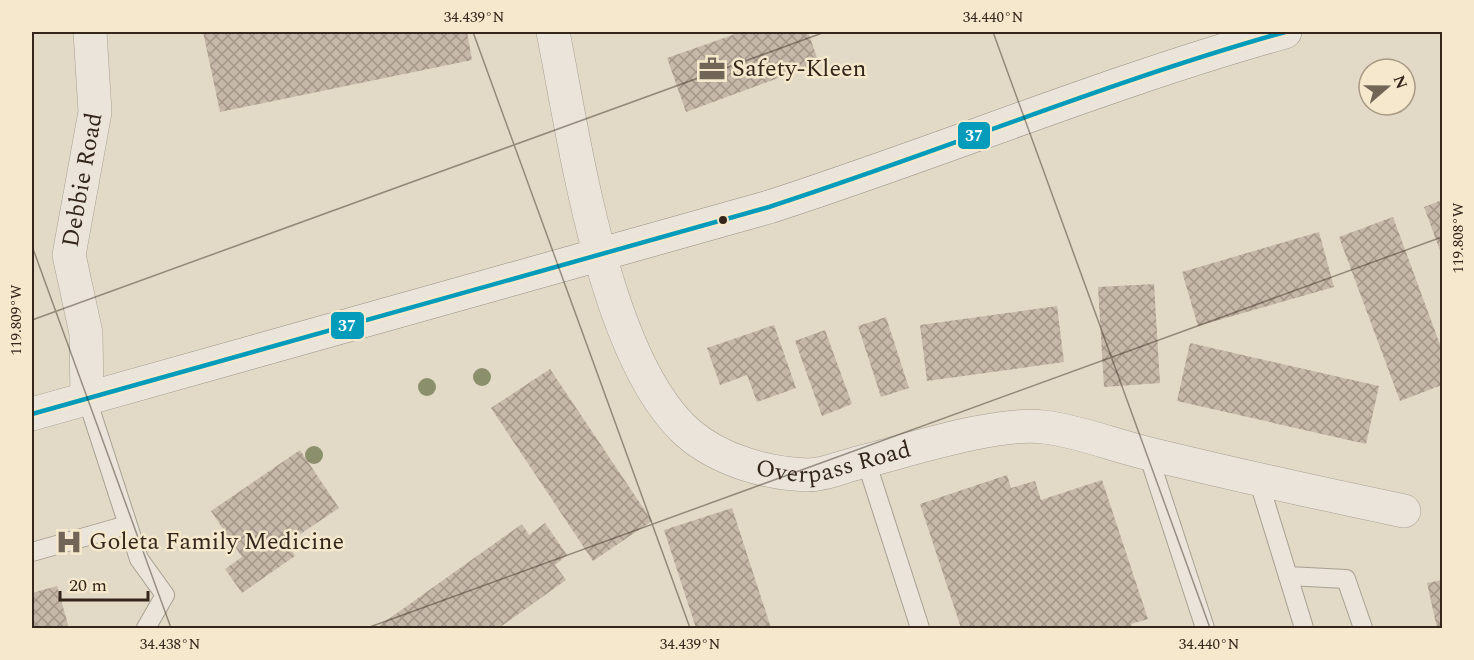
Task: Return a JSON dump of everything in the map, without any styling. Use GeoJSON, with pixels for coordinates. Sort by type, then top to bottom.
{"type":"FeatureCollection","features":[{"type":"Feature","properties":{"kind":"street","name":"Debbie Road"},"geometry":{"type":"LineString","coordinates":[[87,399],[86,333],[69,255],[94,112],[90,32]]}},
{"type":"Feature","properties":{"kind":"street","name":"Overpass Road"},"geometry":{"type":"LineString","coordinates":[[553,32],[601,255],[621,318],[649,385],[688,432],[718,453],[760,467],[810,475],[990,430],[1042,427],[1148,454],[1404,511]]}},
{"type":"Feature","properties":{"kind":"street"},"geometry":{"type":"LineString","coordinates":[[32,414],[601,255],[801,196],[1097,91],[1285,32]]}},
{"type":"Feature","properties":{"kind":"lane"},"geometry":{"type":"LineString","coordinates":[[87,399],[139,559],[165,595],[146,628]]}},
{"type":"Feature","properties":{"kind":"lane"},"geometry":{"type":"LineString","coordinates":[[1148,454],[1205,628]]}},
{"type":"Feature","properties":{"kind":"lane"},"geometry":{"type":"LineString","coordinates":[[866,461],[920,628]]}},
{"type":"Feature","properties":{"kind":"lane"},"geometry":{"type":"LineString","coordinates":[[1258,478],[1304,628]]}},
{"type":"Feature","properties":{"kind":"lane"},"geometry":{"type":"LineString","coordinates":[[32,552],[127,525]]}},
{"type":"Feature","properties":{"kind":"lane"},"geometry":{"type":"LineString","coordinates":[[1288,576],[1346,579],[1363,628]]}},
{"type":"Feature","properties":{"kind":"building"},"geometry":{"type":"Polygon","coordinates":[[[203,32],[467,32],[472,60],[220,112],[203,32]]]}},
{"type":"Feature","properties":{"kind":"building"},"geometry":{"type":"Polygon","coordinates":[[[741,32],[808,32],[819,63],[686,112],[667,58],[741,32]]]}},
{"type":"Feature","properties":{"kind":"building"},"geometry":{"type":"Polygon","coordinates":[[[1442,200],[1442,256],[1424,207],[1442,200]]]}},
{"type":"Feature","properties":{"kind":"building"},"geometry":{"type":"Polygon","coordinates":[[[1393,217],[1442,350],[1442,385],[1400,401],[1339,237],[1393,217]]]}},
{"type":"Feature","properties":{"kind":"building"},"geometry":{"type":"Polygon","coordinates":[[[1319,232],[1334,287],[1198,326],[1182,272],[1319,232]]]}},
{"type":"Feature","properties":{"kind":"building"},"geometry":{"type":"Polygon","coordinates":[[[1154,284],[1160,383],[1104,387],[1098,287],[1154,284]]]}},
{"type":"Feature","properties":{"kind":"building"},"geometry":{"type":"Polygon","coordinates":[[[1057,306],[1064,362],[927,381],[920,325],[1057,306]]]}},
{"type":"Feature","properties":{"kind":"building"},"geometry":{"type":"Polygon","coordinates":[[[886,317],[909,388],[881,397],[858,326],[886,317]]]}},
{"type":"Feature","properties":{"kind":"building"},"geometry":{"type":"Polygon","coordinates":[[[774,325],[796,388],[757,402],[747,375],[720,385],[707,348],[774,325]]]}},
{"type":"Feature","properties":{"kind":"building"},"geometry":{"type":"Polygon","coordinates":[[[825,330],[852,404],[822,416],[795,341],[825,330]]]}},
{"type":"Feature","properties":{"kind":"building"},"geometry":{"type":"Polygon","coordinates":[[[1190,343],[1379,386],[1366,444],[1177,401],[1190,343]]]}},
{"type":"Feature","properties":{"kind":"building"},"geometry":{"type":"Polygon","coordinates":[[[550,369],[652,521],[593,561],[491,408],[550,369]]]}},
{"type":"Feature","properties":{"kind":"building"},"geometry":{"type":"Polygon","coordinates":[[[300,450],[339,508],[287,543],[295,556],[242,593],[225,569],[242,557],[211,511],[300,450]]]}},
{"type":"Feature","properties":{"kind":"building"},"geometry":{"type":"Polygon","coordinates":[[[1007,475],[1011,488],[1035,481],[1041,500],[1102,480],[1148,619],[1131,624],[1133,628],[961,628],[920,504],[1007,475]]]}},
{"type":"Feature","properties":{"kind":"building"},"geometry":{"type":"Polygon","coordinates":[[[732,508],[771,628],[696,628],[664,530],[732,508]]]}},
{"type":"Feature","properties":{"kind":"building"},"geometry":{"type":"Polygon","coordinates":[[[545,523],[567,555],[555,565],[566,580],[499,628],[376,628],[522,524],[529,535],[545,523]]]}},
{"type":"Feature","properties":{"kind":"building"},"geometry":{"type":"Polygon","coordinates":[[[1442,580],[1442,628],[1437,628],[1427,583],[1442,580]]]}},
{"type":"Feature","properties":{"kind":"building"},"geometry":{"type":"Polygon","coordinates":[[[57,586],[69,628],[32,628],[32,593],[57,586]]]}},
{"type":"Feature","properties":{"kind":"transit line","name":"37"},"geometry":{"type":"LineString","coordinates":[[32,414],[769,207],[1090,94],[1285,32]]}},
{"type":"Feature","properties":{"kind":"place","name":"Safety-Kleen"},"geometry":{"type":"Point","coordinates":[712,69]}},
{"type":"Feature","properties":{"kind":"place","name":"Goleta Family Medicine"},"geometry":{"type":"Point","coordinates":[69,542]}}]}
